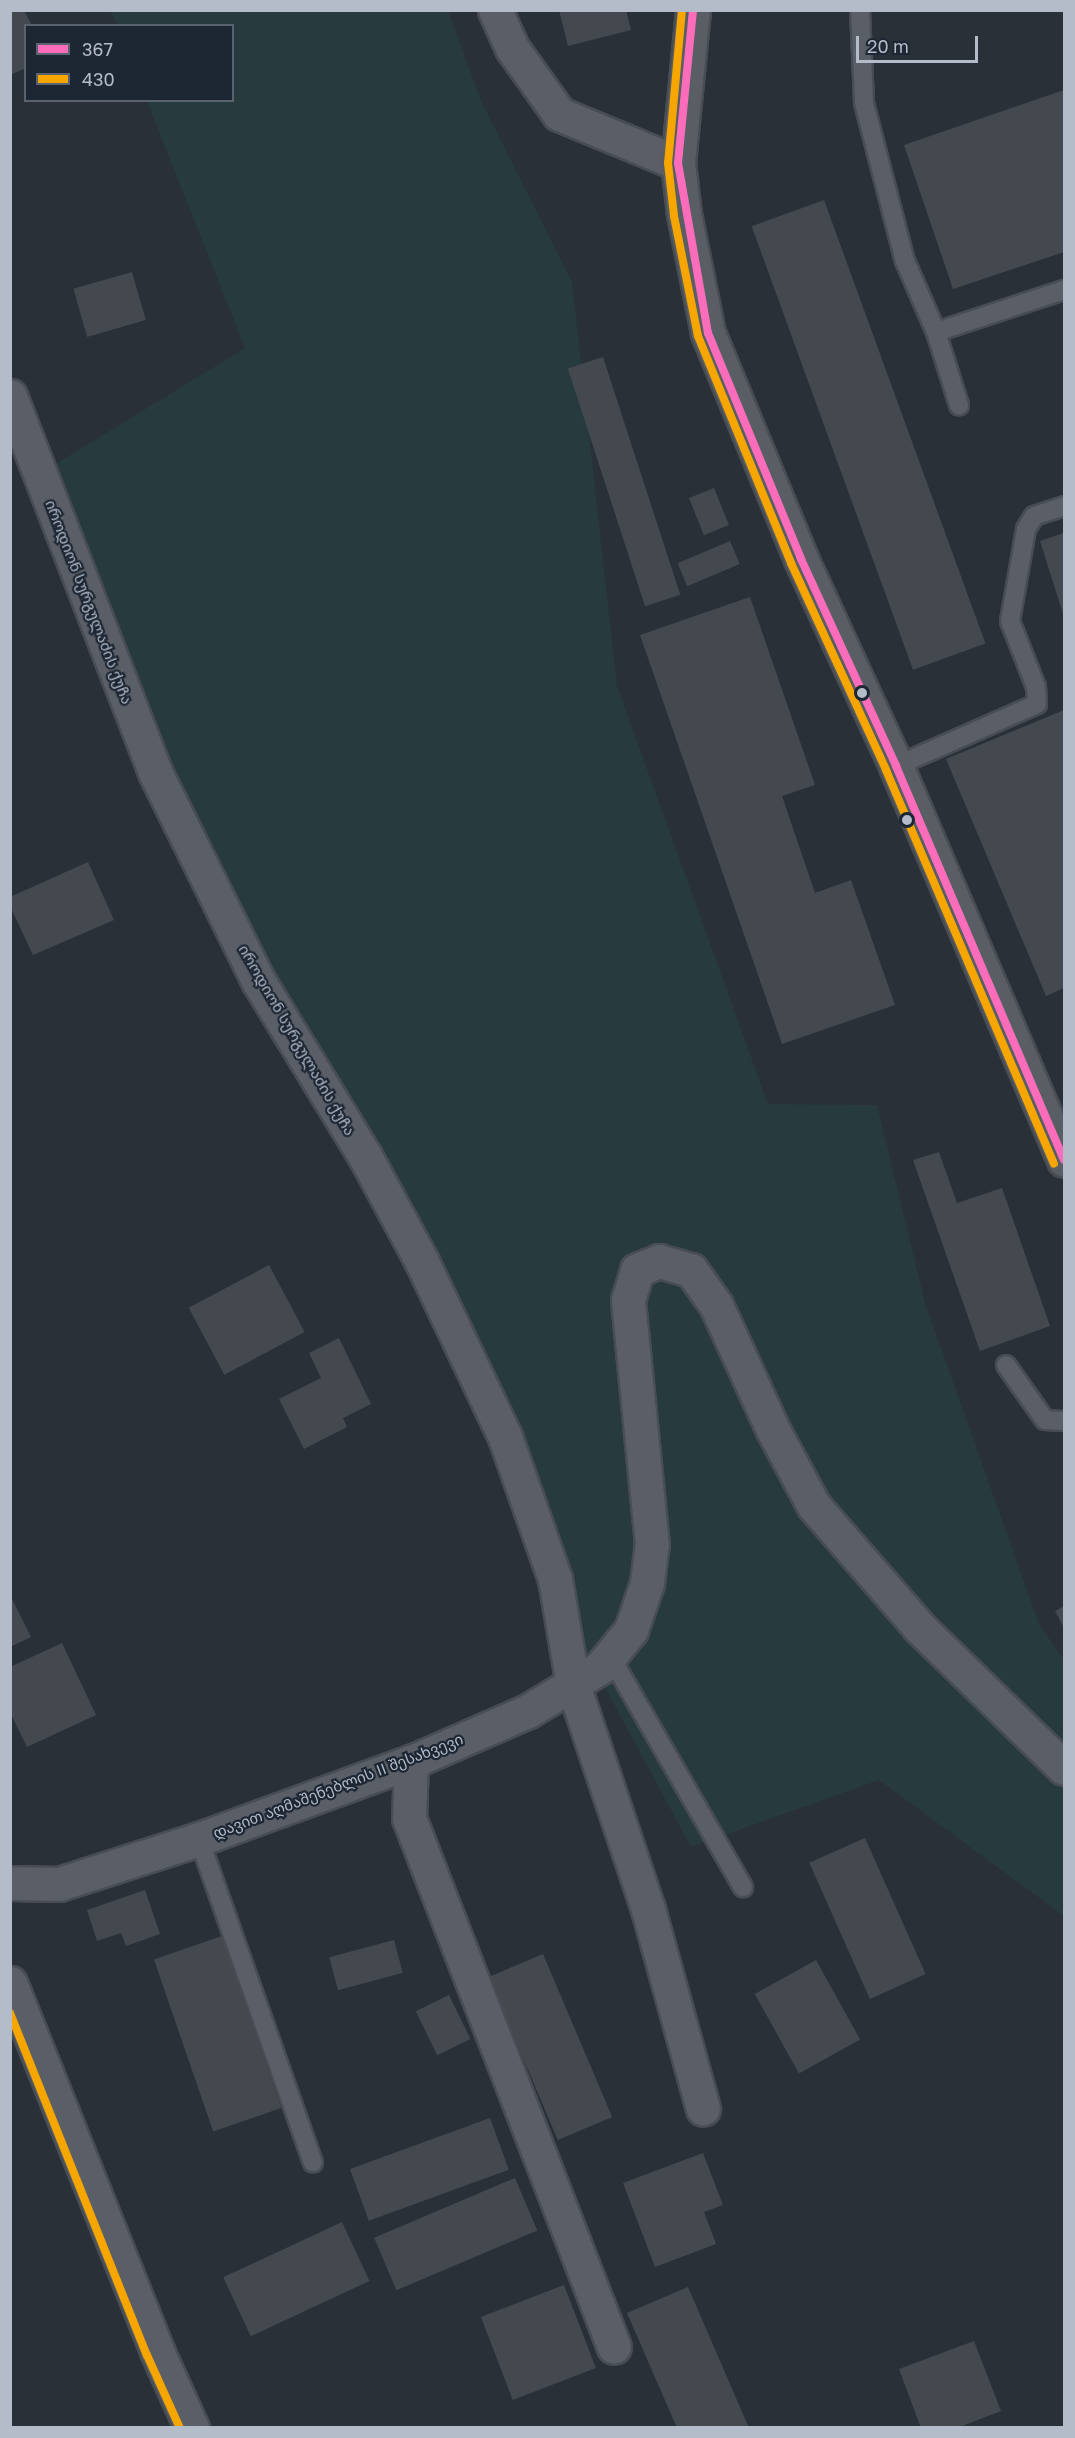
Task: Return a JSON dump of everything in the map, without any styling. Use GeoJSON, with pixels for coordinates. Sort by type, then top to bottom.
{"type":"FeatureCollection","features":[{"type":"Feature","properties":{"kind":"street"},"geometry":{"type":"LineString","coordinates":[[495,10],[512,48],[559,114],[678,163]]}},
{"type":"Feature","properties":{"kind":"street"},"geometry":{"type":"LineString","coordinates":[[693,10],[678,163],[684,214],[708,333],[801,559],[896,766],[1065,1160]]}},
{"type":"Feature","properties":{"kind":"street","name":"იროდიონ სურგულაძის ქუჩა"},"geometry":{"type":"LineString","coordinates":[[10,396],[155,772],[259,982],[365,1156],[422,1262],[505,1437],[555,1579],[573,1685],[648,1909],[704,2109]]}},
{"type":"Feature","properties":{"kind":"street","name":"დავით აღმაშენებლის II შესახვევი"},"geometry":{"type":"LineString","coordinates":[[10,1883],[59,1884],[199,1839],[411,1762],[528,1711],[601,1667],[631,1630],[647,1583],[652,1545],[628,1300],[637,1270],[659,1261],[691,1270],[716,1305],[773,1430],[814,1506],[919,1627],[1065,1768]]}},
{"type":"Feature","properties":{"kind":"street"},"geometry":{"type":"LineString","coordinates":[[411,1762],[409,1818],[614,2347]]}},
{"type":"Feature","properties":{"kind":"street"},"geometry":{"type":"LineString","coordinates":[[10,1983],[157,2351],[192,2427]]}},
{"type":"Feature","properties":{"kind":"lane"},"geometry":{"type":"LineString","coordinates":[[860,10],[864,103],[905,261],[936,332],[959,405]]}},
{"type":"Feature","properties":{"kind":"lane"},"geometry":{"type":"LineString","coordinates":[[936,332],[1065,290]]}},
{"type":"Feature","properties":{"kind":"lane"},"geometry":{"type":"LineString","coordinates":[[896,766],[1036,704],[1036,687],[1010,621],[1026,529],[1034,516],[1065,506]]}},
{"type":"Feature","properties":{"kind":"lane"},"geometry":{"type":"LineString","coordinates":[[1006,1365],[1045,1420],[1065,1421]]}},
{"type":"Feature","properties":{"kind":"lane"},"geometry":{"type":"LineString","coordinates":[[610,1656],[743,1887]]}},
{"type":"Feature","properties":{"kind":"lane"},"geometry":{"type":"LineString","coordinates":[[199,1839],[313,2162]]}},
{"type":"Feature","properties":{"kind":"green space"},"geometry":{"type":"Polygon","coordinates":[[[111,11],[448,11],[482,103],[572,282],[617,686],[768,1104],[877,1105],[925,1303],[1039,1624],[1064,1660],[1064,1916],[879,1780],[691,1847],[573,1628],[529,1471],[152,767],[49,468],[245,348],[147,102],[234,102],[234,24],[117,24],[111,11]]]}},
{"type":"Feature","properties":{"kind":"building"},"geometry":{"type":"Polygon","coordinates":[[[10,10],[24,10],[31,24],[24,24],[24,69],[10,75],[10,10]]]}},
{"type":"Feature","properties":{"kind":"building"},"geometry":{"type":"Polygon","coordinates":[[[559,10],[626,10],[631,30],[568,46],[559,10]]]}},
{"type":"Feature","properties":{"kind":"building"},"geometry":{"type":"Polygon","coordinates":[[[1064,90],[1064,252],[953,289],[904,145],[1064,90]]]}},
{"type":"Feature","properties":{"kind":"building"},"geometry":{"type":"Polygon","coordinates":[[[824,200],[985,644],[913,670],[752,226],[824,200]]]}},
{"type":"Feature","properties":{"kind":"building"},"geometry":{"type":"Polygon","coordinates":[[[132,272],[146,320],[87,337],[73,289],[132,272]]]}},
{"type":"Feature","properties":{"kind":"building"},"geometry":{"type":"Polygon","coordinates":[[[603,357],[680,595],[645,606],[568,368],[603,357]]]}},
{"type":"Feature","properties":{"kind":"building"},"geometry":{"type":"Polygon","coordinates":[[[714,488],[729,525],[704,535],[689,498],[714,488]]]}},
{"type":"Feature","properties":{"kind":"building"},"geometry":{"type":"Polygon","coordinates":[[[1064,533],[1064,617],[1040,541],[1064,533]]]}},
{"type":"Feature","properties":{"kind":"building"},"geometry":{"type":"Polygon","coordinates":[[[730,541],[740,564],[687,586],[678,563],[730,541]]]}},
{"type":"Feature","properties":{"kind":"building"},"geometry":{"type":"Polygon","coordinates":[[[750,597],[815,785],[782,796],[815,893],[851,880],[895,1005],[782,1044],[640,635],[750,597]]]}},
{"type":"Feature","properties":{"kind":"building"},"geometry":{"type":"Polygon","coordinates":[[[1064,710],[1064,988],[1046,996],[946,759],[1064,710]]]}},
{"type":"Feature","properties":{"kind":"building"},"geometry":{"type":"Polygon","coordinates":[[[88,862],[114,920],[33,955],[10,906],[10,897],[88,862]]]}},
{"type":"Feature","properties":{"kind":"building"},"geometry":{"type":"Polygon","coordinates":[[[939,1152],[957,1203],[1002,1188],[1050,1326],[980,1351],[913,1160],[939,1152]]]}},
{"type":"Feature","properties":{"kind":"building"},"geometry":{"type":"Polygon","coordinates":[[[269,1265],[305,1332],[224,1375],[189,1308],[269,1265]]]}},
{"type":"Feature","properties":{"kind":"building"},"geometry":{"type":"Polygon","coordinates":[[[339,1338],[371,1404],[343,1418],[347,1427],[304,1449],[279,1399],[321,1378],[309,1353],[339,1338]]]}},
{"type":"Feature","properties":{"kind":"building"},"geometry":{"type":"Polygon","coordinates":[[[10,1595],[31,1637],[10,1647],[10,1595]]]}},
{"type":"Feature","properties":{"kind":"building"},"geometry":{"type":"Polygon","coordinates":[[[1064,1606],[1064,1628],[1055,1611],[1064,1606]]]}},
{"type":"Feature","properties":{"kind":"building"},"geometry":{"type":"Polygon","coordinates":[[[62,1643],[96,1715],[27,1747],[10,1712],[10,1667],[62,1643]]]}},
{"type":"Feature","properties":{"kind":"building"},"geometry":{"type":"Polygon","coordinates":[[[865,1838],[926,1974],[870,1999],[809,1863],[865,1838]]]}},
{"type":"Feature","properties":{"kind":"building"},"geometry":{"type":"Polygon","coordinates":[[[145,1890],[160,1934],[126,1946],[121,1933],[97,1941],[87,1910],[145,1890]]]}},
{"type":"Feature","properties":{"kind":"building"},"geometry":{"type":"Polygon","coordinates":[[[222,1936],[281,2108],[213,2132],[154,1959],[222,1936]]]}},
{"type":"Feature","properties":{"kind":"building"},"geometry":{"type":"Polygon","coordinates":[[[394,1940],[403,1973],[338,1990],[329,1957],[394,1940]]]}},
{"type":"Feature","properties":{"kind":"building"},"geometry":{"type":"Polygon","coordinates":[[[543,1954],[612,2117],[558,2140],[489,1977],[543,1954]]]}},
{"type":"Feature","properties":{"kind":"building"},"geometry":{"type":"Polygon","coordinates":[[[816,1960],[860,2040],[799,2074],[755,1994],[816,1960]]]}},
{"type":"Feature","properties":{"kind":"building"},"geometry":{"type":"Polygon","coordinates":[[[449,1995],[470,2039],[437,2055],[416,2011],[449,1995]]]}},
{"type":"Feature","properties":{"kind":"building"},"geometry":{"type":"Polygon","coordinates":[[[490,2118],[509,2170],[369,2221],[350,2169],[490,2118]]]}},
{"type":"Feature","properties":{"kind":"building"},"geometry":{"type":"Polygon","coordinates":[[[703,2153],[723,2205],[704,2212],[716,2244],[655,2267],[623,2183],[703,2153]]]}},
{"type":"Feature","properties":{"kind":"building"},"geometry":{"type":"Polygon","coordinates":[[[515,2178],[537,2230],[396,2290],[374,2238],[515,2178]]]}},
{"type":"Feature","properties":{"kind":"building"},"geometry":{"type":"Polygon","coordinates":[[[342,2222],[369,2281],[251,2336],[223,2277],[342,2222]]]}},
{"type":"Feature","properties":{"kind":"building"},"geometry":{"type":"Polygon","coordinates":[[[564,2285],[596,2368],[513,2400],[481,2317],[564,2285]]]}},
{"type":"Feature","properties":{"kind":"building"},"geometry":{"type":"Polygon","coordinates":[[[688,2287],[749,2428],[677,2428],[627,2313],[688,2287]]]}},
{"type":"Feature","properties":{"kind":"building"},"geometry":{"type":"Polygon","coordinates":[[[974,2341],[1001,2411],[957,2428],[921,2428],[899,2369],[974,2341]]]}},
{"type":"Feature","properties":{"kind":"transit line","name":"430"},"geometry":{"type":"LineString","coordinates":[[682,10],[668,163],[674,216],[698,336],[791,563],[886,770],[1054,1164]]}},
{"type":"Feature","properties":{"kind":"transit line","name":"367"},"geometry":{"type":"LineString","coordinates":[[693,10],[678,163],[708,333],[801,559],[896,766],[1064,1160]]}},
{"type":"Feature","properties":{"kind":"transit line","name":"430"},"geometry":{"type":"LineString","coordinates":[[10,2013],[147,2355],[180,2428]]}}]}
